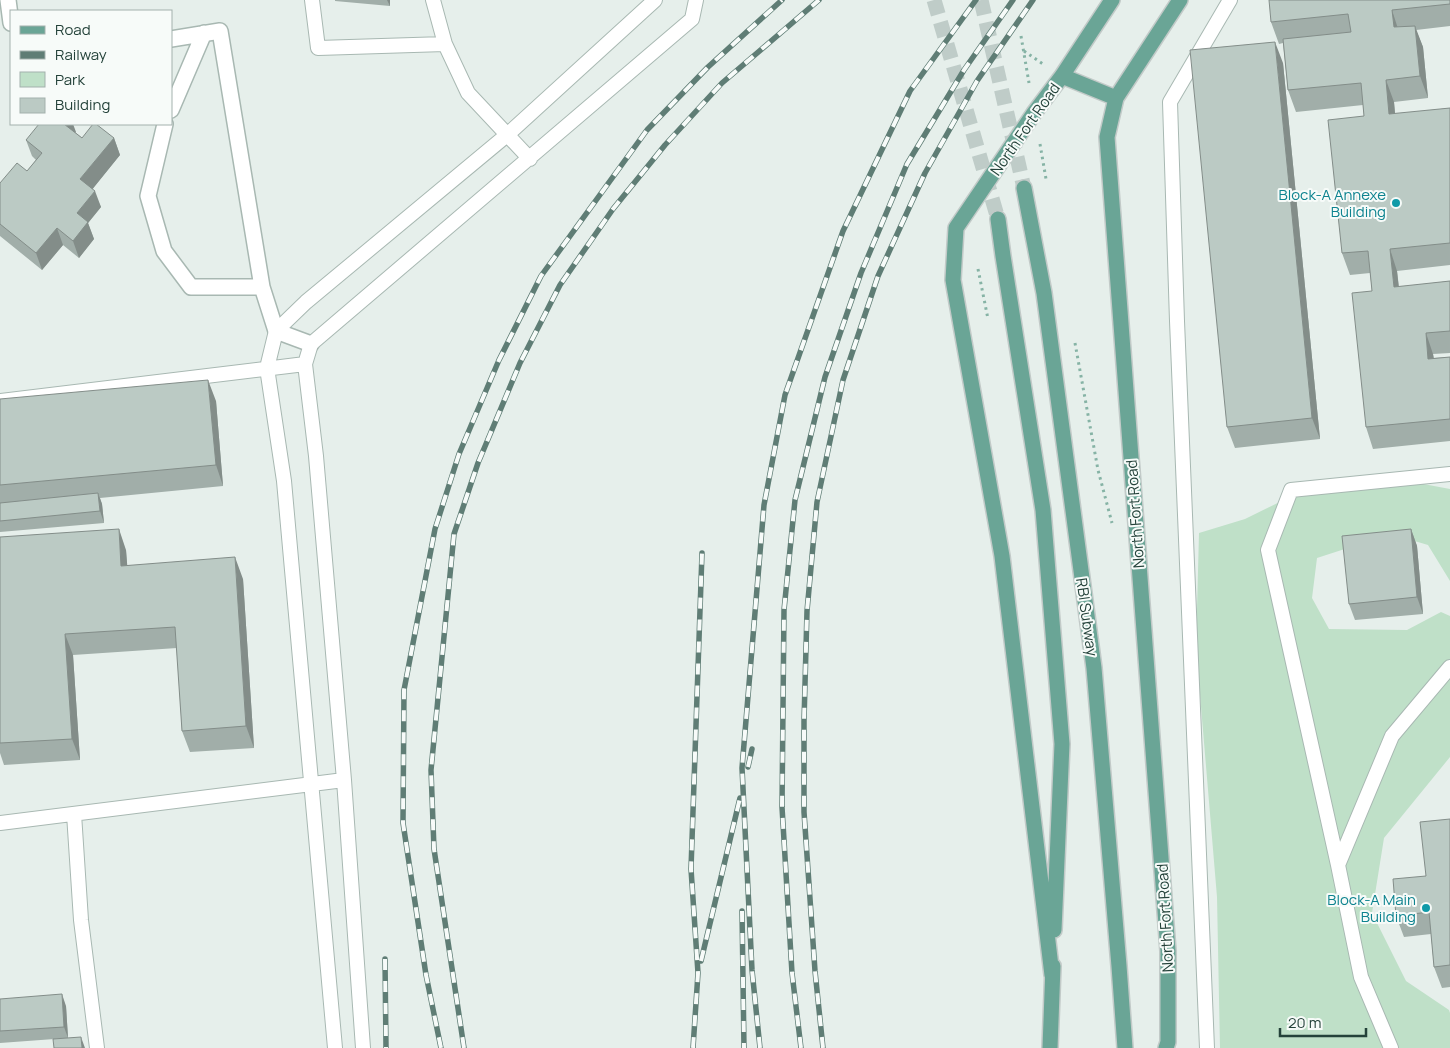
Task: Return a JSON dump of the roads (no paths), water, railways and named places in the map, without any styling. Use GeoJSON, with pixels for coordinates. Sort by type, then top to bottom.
{"type":"FeatureCollection","features":[{"type":"Feature","properties":{"kind":"main road","name":"North Fort Road"},"geometry":{"type":"LineString","coordinates":[[1052,975],[1002,556],[953,280],[956,228],[1034,113],[1062,76],[1112,0]]}},
{"type":"Feature","properties":{"kind":"main road","name":"North Fort Road"},"geometry":{"type":"LineString","coordinates":[[1166,1048],[1168,1042],[1168,951],[1107,137],[1116,98],[1180,0]]}},
{"type":"Feature","properties":{"kind":"main road"},"geometry":{"type":"LineString","coordinates":[[1062,76],[1116,98]]}},
{"type":"Feature","properties":{"kind":"main road","name":"RBI Subway"},"geometry":{"type":"LineString","coordinates":[[1024,188],[1044,293],[1094,668],[1120,966],[1125,1048]]}},
{"type":"Feature","properties":{"kind":"main road"},"geometry":{"type":"LineString","coordinates":[[998,219],[1044,510],[1062,744],[1050,1048]]}},
{"type":"Feature","properties":{"kind":"street"},"geometry":{"type":"LineString","coordinates":[[8,0],[10,15]]}},
{"type":"Feature","properties":{"kind":"street"},"geometry":{"type":"LineString","coordinates":[[172,39],[220,31],[262,287],[276,330],[311,344]]}},
{"type":"Feature","properties":{"kind":"street"},"geometry":{"type":"LineString","coordinates":[[172,108],[204,33]]}},
{"type":"Feature","properties":{"kind":"street"},"geometry":{"type":"LineString","coordinates":[[165,125],[148,196],[164,251],[191,287],[262,287]]}},
{"type":"Feature","properties":{"kind":"lane"},"geometry":{"type":"LineString","coordinates":[[312,0],[318,48],[445,44]]}},
{"type":"Feature","properties":{"kind":"lane"},"geometry":{"type":"LineString","coordinates":[[433,0],[445,44],[468,93],[530,158]]}},
{"type":"Feature","properties":{"kind":"lane"},"geometry":{"type":"LineString","coordinates":[[334,1048],[284,481],[268,368],[276,330],[306,302],[507,135],[655,0]]}},
{"type":"Feature","properties":{"kind":"lane"},"geometry":{"type":"LineString","coordinates":[[363,1048],[344,780],[316,456],[305,364],[311,344],[692,19],[696,0]]}},
{"type":"Feature","properties":{"kind":"lane"},"geometry":{"type":"LineString","coordinates":[[1207,1048],[1178,350],[1170,102],[1230,0]]}},
{"type":"Feature","properties":{"kind":"lane"},"geometry":{"type":"LineString","coordinates":[[0,401],[305,364]]}},
{"type":"Feature","properties":{"kind":"lane"},"geometry":{"type":"LineString","coordinates":[[1390,1048],[1361,977],[1268,550],[1291,490],[1450,474]]}},
{"type":"Feature","properties":{"kind":"lane"},"geometry":{"type":"LineString","coordinates":[[1338,865],[1392,736],[1450,667]]}},
{"type":"Feature","properties":{"kind":"lane"},"geometry":{"type":"LineString","coordinates":[[0,823],[344,780]]}},
{"type":"Feature","properties":{"kind":"lane"},"geometry":{"type":"LineString","coordinates":[[74,814],[81,920],[97,1048]]}},
{"type":"Feature","properties":{"kind":"tunnel"},"geometry":{"type":"LineString","coordinates":[[934,0],[998,219]]}},
{"type":"Feature","properties":{"kind":"tunnel"},"geometry":{"type":"LineString","coordinates":[[981,0],[1024,188]]}},
{"type":"Feature","properties":{"kind":"railway"},"geometry":{"type":"LineString","coordinates":[[441,1048],[426,975],[403,823],[404,690],[435,529],[459,454],[499,360],[541,276],[647,130],[708,67],[782,0]]}},
{"type":"Feature","properties":{"kind":"railway"},"geometry":{"type":"LineString","coordinates":[[464,1048],[434,849],[431,770],[454,534],[478,463],[520,363],[560,285],[613,209],[665,145],[722,83],[819,0]]}},
{"type":"Feature","properties":{"kind":"railway"},"geometry":{"type":"LineString","coordinates":[[760,1048],[752,970],[742,768],[764,505],[785,395],[843,231],[910,91],[976,0]]}},
{"type":"Feature","properties":{"kind":"railway"},"geometry":{"type":"LineString","coordinates":[[801,1048],[792,973],[782,807],[784,610],[795,500],[825,377],[861,273],[907,164],[964,70],[1013,0]]}},
{"type":"Feature","properties":{"kind":"railway"},"geometry":{"type":"LineString","coordinates":[[823,1048],[815,971],[804,812],[807,611],[817,502],[843,380],[878,276],[925,173],[977,81],[1033,0]]}},
{"type":"Feature","properties":{"kind":"railway"},"geometry":{"type":"LineString","coordinates":[[693,1048],[698,973],[691,869],[702,553]]}},
{"type":"Feature","properties":{"kind":"railway"},"geometry":{"type":"LineString","coordinates":[[748,767],[752,749]]}},
{"type":"Feature","properties":{"kind":"railway"},"geometry":{"type":"LineString","coordinates":[[701,961],[740,798]]}},
{"type":"Feature","properties":{"kind":"railway"},"geometry":{"type":"LineString","coordinates":[[742,911],[744,1048]]}},
{"type":"Feature","properties":{"kind":"railway"},"geometry":{"type":"LineString","coordinates":[[385,959],[386,1048]]}},
{"type":"Feature","properties":{"kind":"place","name":"Block-A Annexe Building"},"geometry":{"type":"Point","coordinates":[1396,203]}},
{"type":"Feature","properties":{"kind":"place","name":"Block-A Main Building"},"geometry":{"type":"Point","coordinates":[1426,908]}}]}
